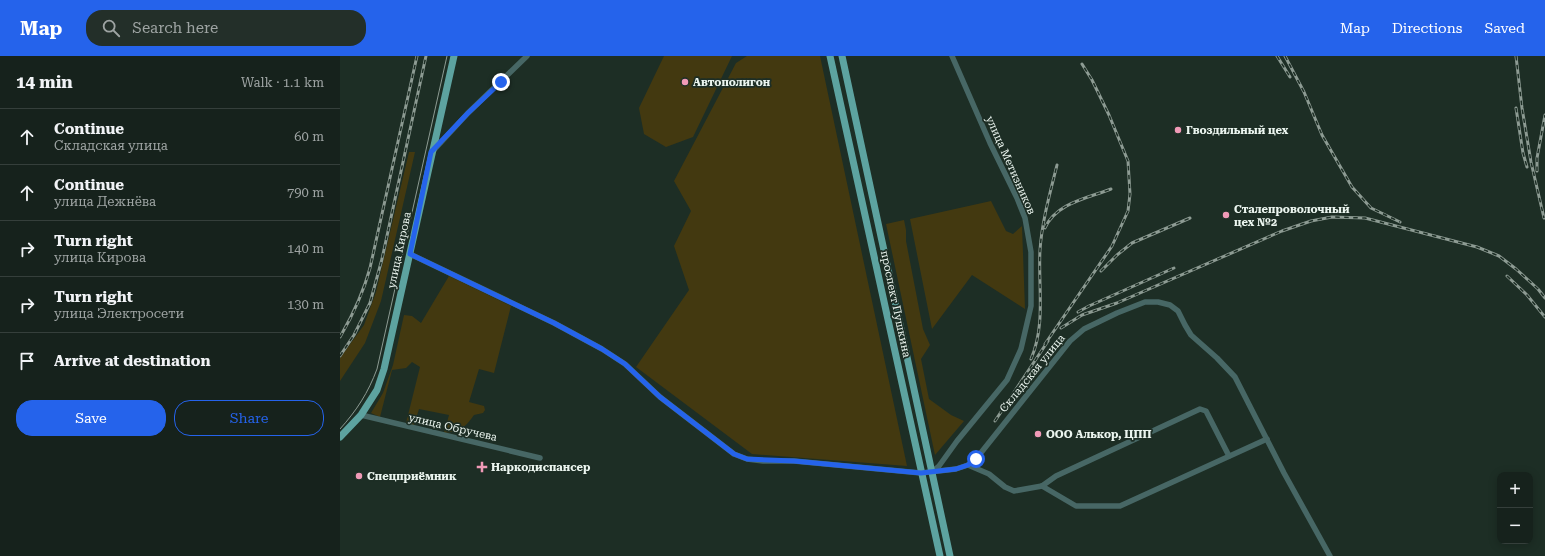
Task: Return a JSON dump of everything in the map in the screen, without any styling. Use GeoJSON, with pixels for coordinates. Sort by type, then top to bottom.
{"type":"FeatureCollection","features":[{"type":"Feature","properties":{"kind":"main road","name":"улица Кирова"},"geometry":{"type":"LineString","coordinates":[[340,437],[361,415],[377,390],[384,369],[431,152],[454,56]]}},
{"type":"Feature","properties":{"kind":"main road","name":"проспект Пушкина"},"geometry":{"type":"LineString","coordinates":[[830,56],[940,556]]}},
{"type":"Feature","properties":{"kind":"main road","name":"проспект Пушкина"},"geometry":{"type":"LineString","coordinates":[[842,56],[950,556]]}},
{"type":"Feature","properties":{"kind":"street"},"geometry":{"type":"LineString","coordinates":[[431,152],[468,113],[527,56]]}},
{"type":"Feature","properties":{"kind":"street","name":"улица Метизников"},"geometry":{"type":"LineString","coordinates":[[932,472],[939,466],[957,441],[1007,380],[1021,349],[1031,306],[1031,252],[1025,218],[1017,198],[990,144],[952,56]]}},
{"type":"Feature","properties":{"kind":"street","name":"Складская улица"},"geometry":{"type":"LineString","coordinates":[[410,254],[554,323],[602,349],[625,364],[660,397],[734,454],[747,459],[794,461],[921,473],[956,469],[968,465],[976,459],[1070,341],[1084,329],[1117,313],[1145,302],[1158,302],[1170,305],[1178,311],[1191,335],[1217,358],[1235,377],[1330,556]]}},
{"type":"Feature","properties":{"kind":"street"},"geometry":{"type":"LineString","coordinates":[[968,465],[988,474],[1005,487],[1014,491],[1042,486],[1056,476],[1200,409],[1206,411],[1229,456]]}},
{"type":"Feature","properties":{"kind":"street","name":"улица Обручева"},"geometry":{"type":"LineString","coordinates":[[361,415],[540,458]]}},
{"type":"Feature","properties":{"kind":"street"},"geometry":{"type":"LineString","coordinates":[[1042,486],[1076,506],[1120,506],[1267,439]]}},
{"type":"Feature","properties":{"kind":"shaded area","name":"Автополигон"},"geometry":{"type":"Polygon","coordinates":[[[664,56],[732,56],[693,137],[666,147],[644,134],[639,108],[664,56]]]}},
{"type":"Feature","properties":{"kind":"shaded area"},"geometry":{"type":"Polygon","coordinates":[[[747,56],[820,56],[907,466],[752,454],[636,367],[689,290],[674,246],[691,211],[674,181],[736,63],[747,56]]]}},
{"type":"Feature","properties":{"kind":"shaded area"},"geometry":{"type":"Polygon","coordinates":[[[409,152],[415,152],[381,301],[365,343],[340,381],[340,358],[364,325],[376,292],[409,152]]]}},
{"type":"Feature","properties":{"kind":"shaded area"},"geometry":{"type":"Polygon","coordinates":[[[991,201],[1006,231],[1013,234],[1022,226],[1025,309],[972,275],[932,329],[910,219],[991,201]]]}},
{"type":"Feature","properties":{"kind":"shaded area"},"geometry":{"type":"Polygon","coordinates":[[[904,220],[906,241],[923,329],[930,345],[921,359],[929,399],[951,415],[964,421],[935,455],[886,224],[904,220]]]}},
{"type":"Feature","properties":{"kind":"shaded area"},"geometry":{"type":"Polygon","coordinates":[[[449,276],[511,306],[494,373],[479,369],[469,402],[484,406],[485,410],[483,413],[474,415],[458,430],[444,433],[449,415],[419,409],[414,425],[406,423],[420,367],[412,362],[406,368],[392,370],[380,417],[371,413],[383,393],[393,365],[404,315],[412,316],[421,323],[449,276]]]}},
{"type":"Feature","properties":{"kind":"tram line"},"geometry":{"type":"LineString","coordinates":[[340,429],[362,401],[377,369],[447,56]]}},
{"type":"Feature","properties":{"kind":"railway"},"geometry":{"type":"LineString","coordinates":[[340,337],[358,303],[370,268],[417,56]]}},
{"type":"Feature","properties":{"kind":"railway"},"geometry":{"type":"LineString","coordinates":[[340,356],[354,335],[370,303],[382,259],[426,56]]}},
{"type":"Feature","properties":{"kind":"railway"},"geometry":{"type":"LineString","coordinates":[[1277,56],[1290,77]]}},
{"type":"Feature","properties":{"kind":"railway"},"geometry":{"type":"LineString","coordinates":[[1285,56],[1304,92],[1322,135],[1352,187],[1371,208],[1400,222]]}},
{"type":"Feature","properties":{"kind":"railway"},"geometry":{"type":"LineString","coordinates":[[1516,56],[1522,108],[1531,162],[1544,218]]}},
{"type":"Feature","properties":{"kind":"railway"},"geometry":{"type":"LineString","coordinates":[[1045,344],[1112,246],[1128,211],[1130,194],[1128,161],[1109,115],[1092,80],[1082,64]]}},
{"type":"Feature","properties":{"kind":"railway"},"geometry":{"type":"LineString","coordinates":[[1516,108],[1523,153],[1527,167]]}},
{"type":"Feature","properties":{"kind":"railway"},"geometry":{"type":"LineString","coordinates":[[1537,171],[1537,158],[1545,115]]}},
{"type":"Feature","properties":{"kind":"railway"},"geometry":{"type":"LineString","coordinates":[[1031,359],[1036,346],[1040,319],[1041,239],[1057,165]]}},
{"type":"Feature","properties":{"kind":"railway"},"geometry":{"type":"LineString","coordinates":[[1045,228],[1050,220],[1065,207],[1074,202],[1111,189]]}},
{"type":"Feature","properties":{"kind":"railway"},"geometry":{"type":"LineString","coordinates":[[1061,328],[1082,315],[1117,303],[1282,231],[1311,221],[1332,217],[1365,218],[1477,247],[1499,256],[1538,289],[1545,298]]}},
{"type":"Feature","properties":{"kind":"railway"},"geometry":{"type":"LineString","coordinates":[[1101,271],[1132,243],[1190,218]]}},
{"type":"Feature","properties":{"kind":"railway"},"geometry":{"type":"LineString","coordinates":[[1078,312],[1174,268]]}},
{"type":"Feature","properties":{"kind":"railway"},"geometry":{"type":"LineString","coordinates":[[1507,276],[1527,295],[1545,317]]}},
{"type":"Feature","properties":{"kind":"railway"},"geometry":{"type":"LineString","coordinates":[[995,421],[1048,341]]}},
{"type":"Feature","properties":{"kind":"place","name":"Автополигон"},"geometry":{"type":"Point","coordinates":[685,82]}},
{"type":"Feature","properties":{"kind":"place","name":"Гвоздильный цех"},"geometry":{"type":"Point","coordinates":[1178,130]}},
{"type":"Feature","properties":{"kind":"place","name":"Сталепроволочный цех №2"},"geometry":{"type":"Point","coordinates":[1226,215]}},
{"type":"Feature","properties":{"kind":"place","name":"ООО Алькор, ЦПП"},"geometry":{"type":"Point","coordinates":[1038,434]}},
{"type":"Feature","properties":{"kind":"place","name":"Наркодиспансер"},"geometry":{"type":"Point","coordinates":[482,467]}},
{"type":"Feature","properties":{"kind":"place","name":"Спецприёмник"},"geometry":{"type":"Point","coordinates":[359,476]}},
{"type":"Feature","properties":{"kind":"route"},"geometry":{"type":"LineString","coordinates":[[501,82],[468,113],[431,152],[410,254],[554,323],[602,349],[625,364],[660,397],[734,454],[747,459],[763,461],[794,461],[921,473],[956,469],[968,465],[976,459]]}}]}
